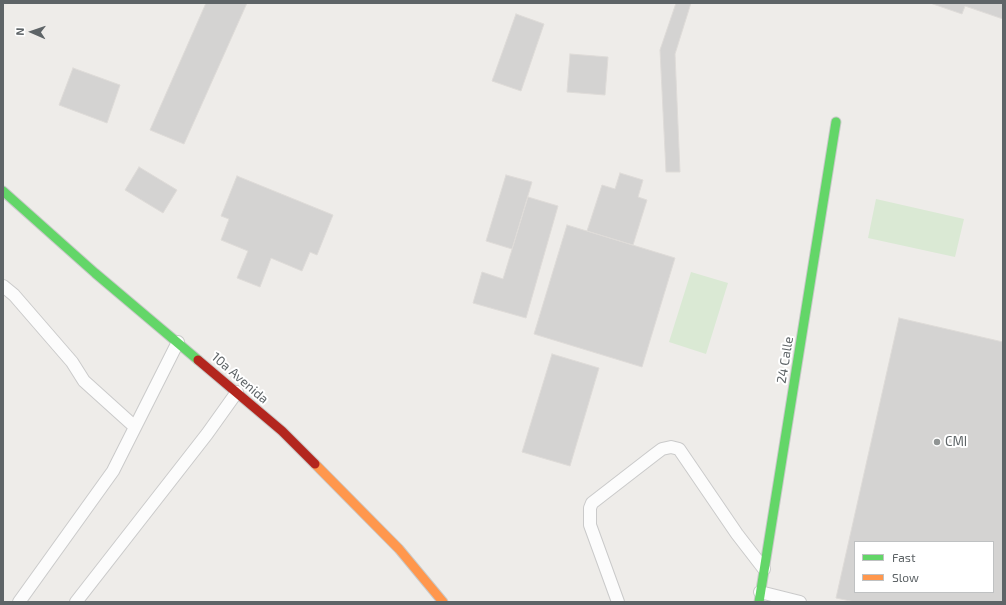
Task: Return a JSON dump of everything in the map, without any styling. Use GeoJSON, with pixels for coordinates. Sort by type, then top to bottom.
{"type":"FeatureCollection","features":[{"type":"Feature","properties":{"kind":"main road","name":"24 Calle"},"geometry":{"type":"LineString","coordinates":[[760,597],[836,122]]}},
{"type":"Feature","properties":{"kind":"main road","name":"10a Avenida"},"geometry":{"type":"LineString","coordinates":[[3,190],[95,273],[282,431],[399,549],[443,602]]}},
{"type":"Feature","properties":{"kind":"lane"},"geometry":{"type":"LineString","coordinates":[[3,286],[14,295],[63,351],[84,381],[135,427]]}},
{"type":"Feature","properties":{"kind":"lane"},"geometry":{"type":"LineString","coordinates":[[19,602],[114,471],[178,342]]}},
{"type":"Feature","properties":{"kind":"lane"},"geometry":{"type":"LineString","coordinates":[[76,602],[202,440],[237,392]]}},
{"type":"Feature","properties":{"kind":"lane"},"geometry":{"type":"LineString","coordinates":[[618,602],[590,526],[590,508],[592,503],[662,449],[671,447],[679,449],[737,534],[764,569]]}},
{"type":"Feature","properties":{"kind":"lane"},"geometry":{"type":"LineString","coordinates":[[760,597],[800,602]]}},
{"type":"Feature","properties":{"kind":"green space"},"geometry":{"type":"Polygon","coordinates":[[[876,199],[964,219],[955,257],[868,238],[876,199]]]}},
{"type":"Feature","properties":{"kind":"green space"},"geometry":{"type":"Polygon","coordinates":[[[691,272],[728,283],[706,354],[669,342],[691,272]]]}},
{"type":"Feature","properties":{"kind":"building"},"geometry":{"type":"Polygon","coordinates":[[[206,3],[247,3],[184,144],[150,130],[206,3]]]}},
{"type":"Feature","properties":{"kind":"building"},"geometry":{"type":"Polygon","coordinates":[[[676,3],[691,3],[675,54],[680,172],[666,172],[660,50],[676,3]]]}},
{"type":"Feature","properties":{"kind":"building"},"geometry":{"type":"Polygon","coordinates":[[[930,3],[1003,3],[1003,19],[965,6],[962,14],[930,3]]]}},
{"type":"Feature","properties":{"kind":"building"},"geometry":{"type":"Polygon","coordinates":[[[516,14],[544,24],[521,91],[492,81],[516,14]]]}},
{"type":"Feature","properties":{"kind":"building"},"geometry":{"type":"Polygon","coordinates":[[[570,54],[608,57],[605,95],[567,92],[570,54]]]}},
{"type":"Feature","properties":{"kind":"building"},"geometry":{"type":"Polygon","coordinates":[[[73,68],[120,85],[107,123],[59,105],[73,68]]]}},
{"type":"Feature","properties":{"kind":"building"},"geometry":{"type":"Polygon","coordinates":[[[139,167],[177,190],[163,213],[125,190],[139,167]]]}},
{"type":"Feature","properties":{"kind":"building"},"geometry":{"type":"Polygon","coordinates":[[[620,173],[643,180],[638,197],[647,200],[633,245],[587,231],[602,185],[615,189],[620,173]]]}},
{"type":"Feature","properties":{"kind":"building"},"geometry":{"type":"Polygon","coordinates":[[[506,175],[532,182],[512,249],[486,241],[506,175]]]}},
{"type":"Feature","properties":{"kind":"building"},"geometry":{"type":"Polygon","coordinates":[[[237,176],[333,215],[317,255],[310,252],[302,271],[271,258],[260,287],[237,278],[248,251],[221,240],[229,219],[221,216],[237,176]]]}},
{"type":"Feature","properties":{"kind":"building"},"geometry":{"type":"Polygon","coordinates":[[[528,197],[558,206],[526,318],[473,303],[482,272],[503,279],[528,197]]]}},
{"type":"Feature","properties":{"kind":"building"},"geometry":{"type":"Polygon","coordinates":[[[567,225],[675,258],[642,367],[534,334],[567,225]]]}},
{"type":"Feature","properties":{"kind":"building","name":"CMI"},"geometry":{"type":"Polygon","coordinates":[[[899,318],[1003,342],[1003,602],[855,602],[836,598],[899,318]]]}},
{"type":"Feature","properties":{"kind":"building"},"geometry":{"type":"Polygon","coordinates":[[[552,354],[599,368],[570,466],[522,452],[552,354]]]}},
{"type":"Feature","properties":{"kind":"traffic: fast"},"geometry":{"type":"LineString","coordinates":[[759,602],[836,122]]}},
{"type":"Feature","properties":{"kind":"traffic: fast"},"geometry":{"type":"LineString","coordinates":[[3,191],[95,273],[198,360]]}},
{"type":"Feature","properties":{"kind":"traffic: slow"},"geometry":{"type":"LineString","coordinates":[[315,464],[399,549],[443,602]]}},
{"type":"Feature","properties":{"kind":"traffic: jam"},"geometry":{"type":"LineString","coordinates":[[198,360],[282,431],[315,464]]}},
{"type":"Feature","properties":{"kind":"place","name":"CMI"},"geometry":{"type":"Point","coordinates":[937,442]}}]}
